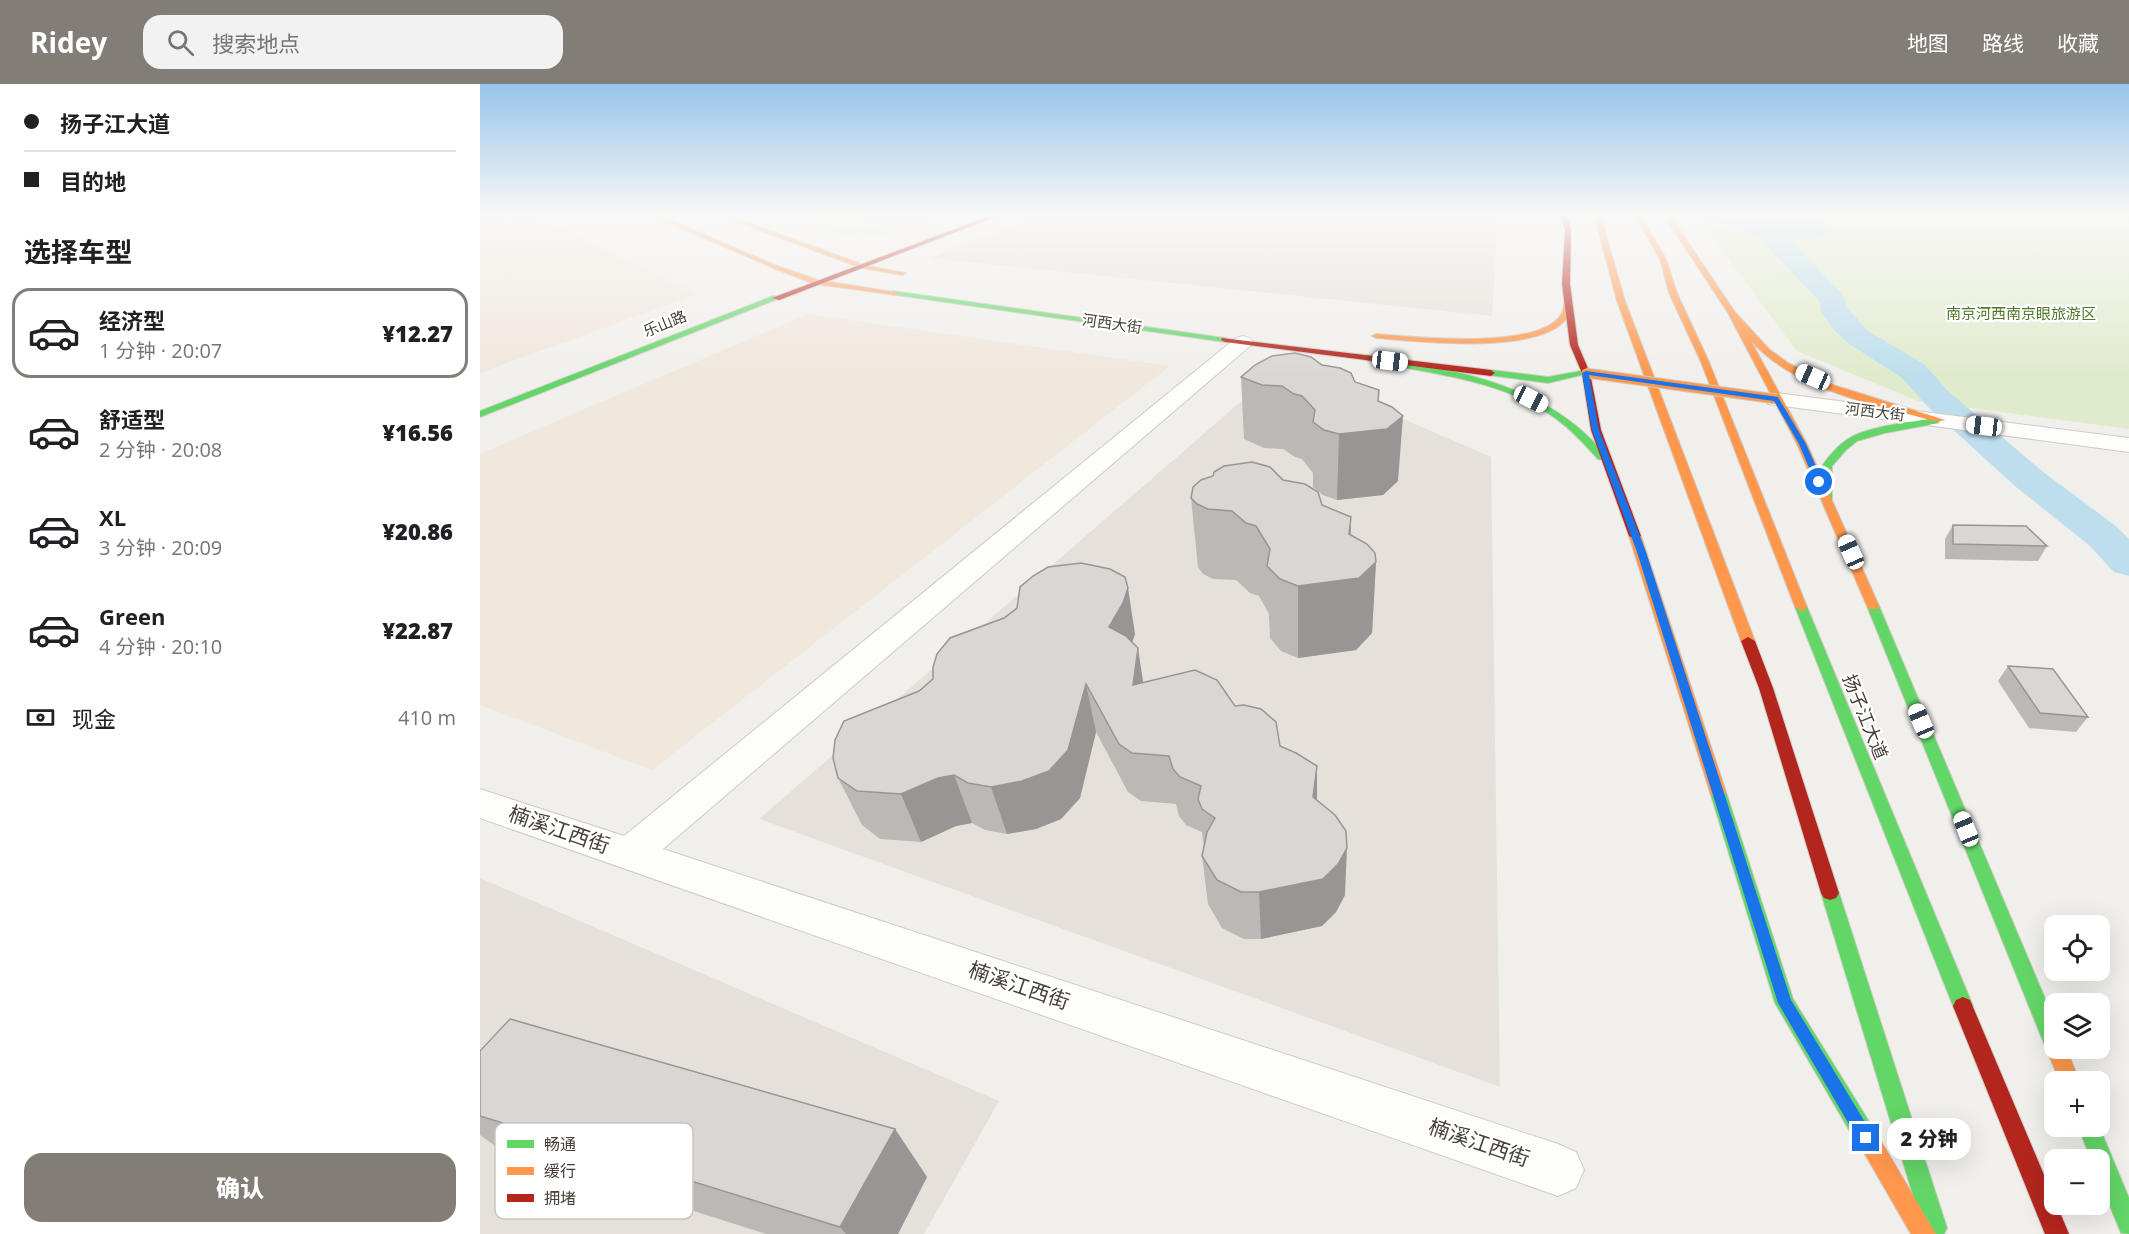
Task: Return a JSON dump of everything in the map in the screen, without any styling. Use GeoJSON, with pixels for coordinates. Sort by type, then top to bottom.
{"type":"FeatureCollection","features":[{"type":"Feature","properties":{"kind":"main road","name":"河西大街"},"geometry":{"type":"LineString","coordinates":[[778,268],[818,282],[1242,342],[1548,380],[1586,373]]}},
{"type":"Feature","properties":{"kind":"main road","name":"乐山路"},"geometry":{"type":"LineString","coordinates":[[480,414],[818,282],[861,268]]}},
{"type":"Feature","properties":{"kind":"main road"},"geometry":{"type":"LineString","coordinates":[[868,268],[922,275]]}},
{"type":"Feature","properties":{"kind":"main road"},"geometry":{"type":"LineString","coordinates":[[1567,268],[1566,284],[1574,345],[1586,373],[1596,430],[1641,552],[1785,1003],[1924,1234]]}},
{"type":"Feature","properties":{"kind":"main road"},"geometry":{"type":"LineString","coordinates":[[1612,268],[1621,300],[1766,688],[1937,1234]]}},
{"type":"Feature","properties":{"kind":"main road","name":"扬子江大道"},"geometry":{"type":"LineString","coordinates":[[1665,268],[1673,293],[1705,362],[1845,716],[2057,1234]]}},
{"type":"Feature","properties":{"kind":"main road"},"geometry":{"type":"LineString","coordinates":[[1699,268],[1732,313],[1767,352],[1791,366],[1867,398],[1941,421]]}},
{"type":"Feature","properties":{"kind":"main road"},"geometry":{"type":"LineString","coordinates":[[1500,353],[1370,336],[1461,341],[1509,339],[1532,335],[1545,331],[1562,319],[1568,300]]}},
{"type":"Feature","properties":{"kind":"main road"},"geometry":{"type":"LineString","coordinates":[[1732,313],[1802,444],[1827,500],[2044,1018]]}},
{"type":"Feature","properties":{"kind":"main road"},"geometry":{"type":"LineString","coordinates":[[1368,358],[1479,380],[1518,392],[1546,406],[1575,426],[1610,468]]}},
{"type":"Feature","properties":{"kind":"main road","name":"河西大街"},"geometry":{"type":"LineString","coordinates":[[1560,361],[1586,373],[1776,399]]}},
{"type":"Feature","properties":{"kind":"main road"},"geometry":{"type":"LineString","coordinates":[[1827,500],[1827,466],[1842,447],[1854,439],[1875,433],[1941,421]]}},
{"type":"Feature","properties":{"kind":"main road"},"geometry":{"type":"LineString","coordinates":[[2093,1137],[2129,1225]]}},
{"type":"Feature","properties":{"kind":"street"},"geometry":{"type":"LineString","coordinates":[[630,854],[1242,342]]}},
{"type":"Feature","properties":{"kind":"street","name":"河西大街"},"geometry":{"type":"LineString","coordinates":[[1776,399],[2129,445]]}},
{"type":"Feature","properties":{"kind":"street","name":"楠溪江西街"},"geometry":{"type":"LineString","coordinates":[[480,803],[1558,1170]]}},
{"type":"Feature","properties":{"kind":"shaded area"},"geometry":{"type":"Polygon","coordinates":[[[480,268],[643,268],[697,294],[480,373],[480,268]]]}},
{"type":"Feature","properties":{"kind":"shaded area"},"geometry":{"type":"Polygon","coordinates":[[[1024,268],[1495,268],[1492,316],[1024,268]]]}},
{"type":"Feature","properties":{"kind":"shaded area"},"geometry":{"type":"Polygon","coordinates":[[[808,314],[1170,366],[652,770],[480,705],[480,454],[808,314]]]}},
{"type":"Feature","properties":{"kind":"shaded area"},"geometry":{"type":"Polygon","coordinates":[[[1245,398],[1378,408],[1491,457],[1500,1087],[759,819],[1245,398]]]}},
{"type":"Feature","properties":{"kind":"shaded area"},"geometry":{"type":"Polygon","coordinates":[[[480,878],[999,1101],[924,1234],[480,1234],[480,878]]]}},
{"type":"Feature","properties":{"kind":"green space","name":"南京河西南京眼旅游区"},"geometry":{"type":"Polygon","coordinates":[[[1735,268],[2129,268],[2129,429],[1918,401],[1797,351],[1735,268]]]}},
{"type":"Feature","properties":{"kind":"building"},"geometry":{"type":"Polygon","coordinates":[[[1295,353],[1311,357],[1322,365],[1340,368],[1351,373],[1355,382],[1379,390],[1378,401],[1392,407],[1403,416],[1387,429],[1339,434],[1324,430],[1313,422],[1315,410],[1302,396],[1282,386],[1262,385],[1241,377],[1255,365],[1272,356],[1295,353]]]}},
{"type":"Feature","properties":{"kind":"building"},"geometry":{"type":"Polygon","coordinates":[[[1252,462],[1270,467],[1283,480],[1305,484],[1318,492],[1322,505],[1351,517],[1349,534],[1367,544],[1375,553],[1376,562],[1359,578],[1298,586],[1280,579],[1267,566],[1270,549],[1256,526],[1246,523],[1232,511],[1208,509],[1191,498],[1193,487],[1201,480],[1213,476],[1214,472],[1224,466],[1252,462]]]}},
{"type":"Feature","properties":{"kind":"building"},"geometry":{"type":"Polygon","coordinates":[[[1953,525],[2026,526],[2047,546],[1953,544],[1953,525]]]}},
{"type":"Feature","properties":{"kind":"building"},"geometry":{"type":"Polygon","coordinates":[[[1081,563],[1110,569],[1125,577],[1128,588],[1123,603],[1109,627],[1126,636],[1138,648],[1133,685],[1195,670],[1217,680],[1235,706],[1244,705],[1261,709],[1276,722],[1280,746],[1317,766],[1313,797],[1335,815],[1346,831],[1347,848],[1338,864],[1323,879],[1259,892],[1241,892],[1217,880],[1202,856],[1207,832],[1215,818],[1202,809],[1198,799],[1201,786],[1180,777],[1173,769],[1169,756],[1132,753],[1119,744],[1086,684],[1068,750],[1049,771],[1022,781],[991,787],[968,783],[954,775],[938,778],[901,794],[857,791],[838,778],[833,758],[835,740],[844,721],[919,691],[933,679],[933,667],[937,654],[950,638],[1004,618],[1017,608],[1020,587],[1048,567],[1081,563]]]}},
{"type":"Feature","properties":{"kind":"building"},"geometry":{"type":"Polygon","coordinates":[[[2008,666],[2053,669],[2088,717],[2040,713],[2008,666]]]}},
{"type":"Feature","properties":{"kind":"building"},"geometry":{"type":"Polygon","coordinates":[[[510,1019],[895,1129],[840,1227],[693,1182],[693,1123],[503,1123],[480,1116],[480,1051],[510,1019]]]}},
{"type":"Feature","properties":{"kind":"waterway"},"geometry":{"type":"LineString","coordinates":[[1803,268],[1833,300],[1835,311],[1858,337],[1913,371],[1937,398],[2029,479],[2103,536],[2129,563]]}},
{"type":"Feature","properties":{"kind":"traffic: fast"},"geometry":{"type":"LineString","coordinates":[[896,293],[1225,340]]}},
{"type":"Feature","properties":{"kind":"traffic: fast"},"geometry":{"type":"LineString","coordinates":[[480,414],[776,298]]}},
{"type":"Feature","properties":{"kind":"traffic: fast"},"geometry":{"type":"LineString","coordinates":[[1367,358],[1462,376],[1530,399],[1565,421],[1602,457]]}},
{"type":"Feature","properties":{"kind":"traffic: fast"},"geometry":{"type":"LineString","coordinates":[[1491,373],[1548,380],[1586,373]]}},
{"type":"Feature","properties":{"kind":"traffic: fast"},"geometry":{"type":"LineString","coordinates":[[1827,500],[1827,466],[1842,448],[1854,439],[1884,430],[1936,421]]}},
{"type":"Feature","properties":{"kind":"traffic: fast"},"geometry":{"type":"LineString","coordinates":[[1873,606],[2044,1019]]}},
{"type":"Feature","properties":{"kind":"traffic: fast"},"geometry":{"type":"LineString","coordinates":[[1801,607],[1963,1006]]}},
{"type":"Feature","properties":{"kind":"traffic: fast"},"geometry":{"type":"LineString","coordinates":[[1718,792],[1785,1003],[1870,1144]]}},
{"type":"Feature","properties":{"kind":"traffic: fast"},"geometry":{"type":"LineString","coordinates":[[1830,893],[1935,1228]]}},
{"type":"Feature","properties":{"kind":"traffic: fast"},"geometry":{"type":"LineString","coordinates":[[2093,1137],[2129,1225]]}},
{"type":"Feature","properties":{"kind":"traffic: slow"},"geometry":{"type":"LineString","coordinates":[[778,268],[817,282],[896,293]]}},
{"type":"Feature","properties":{"kind":"traffic: slow"},"geometry":{"type":"LineString","coordinates":[[867,268],[902,273]]}},
{"type":"Feature","properties":{"kind":"traffic: slow"},"geometry":{"type":"LineString","coordinates":[[1612,268],[1621,301],[1748,641]]}},
{"type":"Feature","properties":{"kind":"traffic: slow"},"geometry":{"type":"LineString","coordinates":[[1666,268],[1673,293],[1705,362],[1801,607]]}},
{"type":"Feature","properties":{"kind":"traffic: slow"},"geometry":{"type":"LineString","coordinates":[[1702,268],[1732,313],[1802,444],[1873,606]]}},
{"type":"Feature","properties":{"kind":"traffic: slow"},"geometry":{"type":"LineString","coordinates":[[1376,336],[1446,341],[1528,336],[1549,329],[1563,318],[1568,300]]}},
{"type":"Feature","properties":{"kind":"traffic: slow"},"geometry":{"type":"LineString","coordinates":[[1732,313],[1766,351],[1805,376],[1849,394],[1940,420]]}},
{"type":"Feature","properties":{"kind":"traffic: slow"},"geometry":{"type":"LineString","coordinates":[[1586,373],[1776,399]]}},
{"type":"Feature","properties":{"kind":"traffic: slow"},"geometry":{"type":"LineString","coordinates":[[1635,536],[1718,792]]}},
{"type":"Feature","properties":{"kind":"traffic: slow"},"geometry":{"type":"LineString","coordinates":[[2061,1059],[2065,1071]]}},
{"type":"Feature","properties":{"kind":"traffic: slow"},"geometry":{"type":"LineString","coordinates":[[1870,1144],[1924,1234]]}},
{"type":"Feature","properties":{"kind":"traffic: jam"},"geometry":{"type":"LineString","coordinates":[[776,298],[857,268]]}},
{"type":"Feature","properties":{"kind":"traffic: jam"},"geometry":{"type":"LineString","coordinates":[[1567,268],[1566,284],[1574,345],[1586,373],[1596,430],[1635,536]]}},
{"type":"Feature","properties":{"kind":"traffic: jam"},"geometry":{"type":"LineString","coordinates":[[1225,340],[1491,373]]}},
{"type":"Feature","properties":{"kind":"traffic: jam"},"geometry":{"type":"LineString","coordinates":[[1748,641],[1766,688],[1830,893]]}},
{"type":"Feature","properties":{"kind":"traffic: jam"},"geometry":{"type":"LineString","coordinates":[[1963,1006],[2057,1234]]}},
{"type":"Feature","properties":{"kind":"route"},"geometry":{"type":"LineString","coordinates":[[1819,482],[1802,444],[1776,399],[1586,373],[1596,430],[1641,552],[1785,1003],[1866,1138]]}}]}
